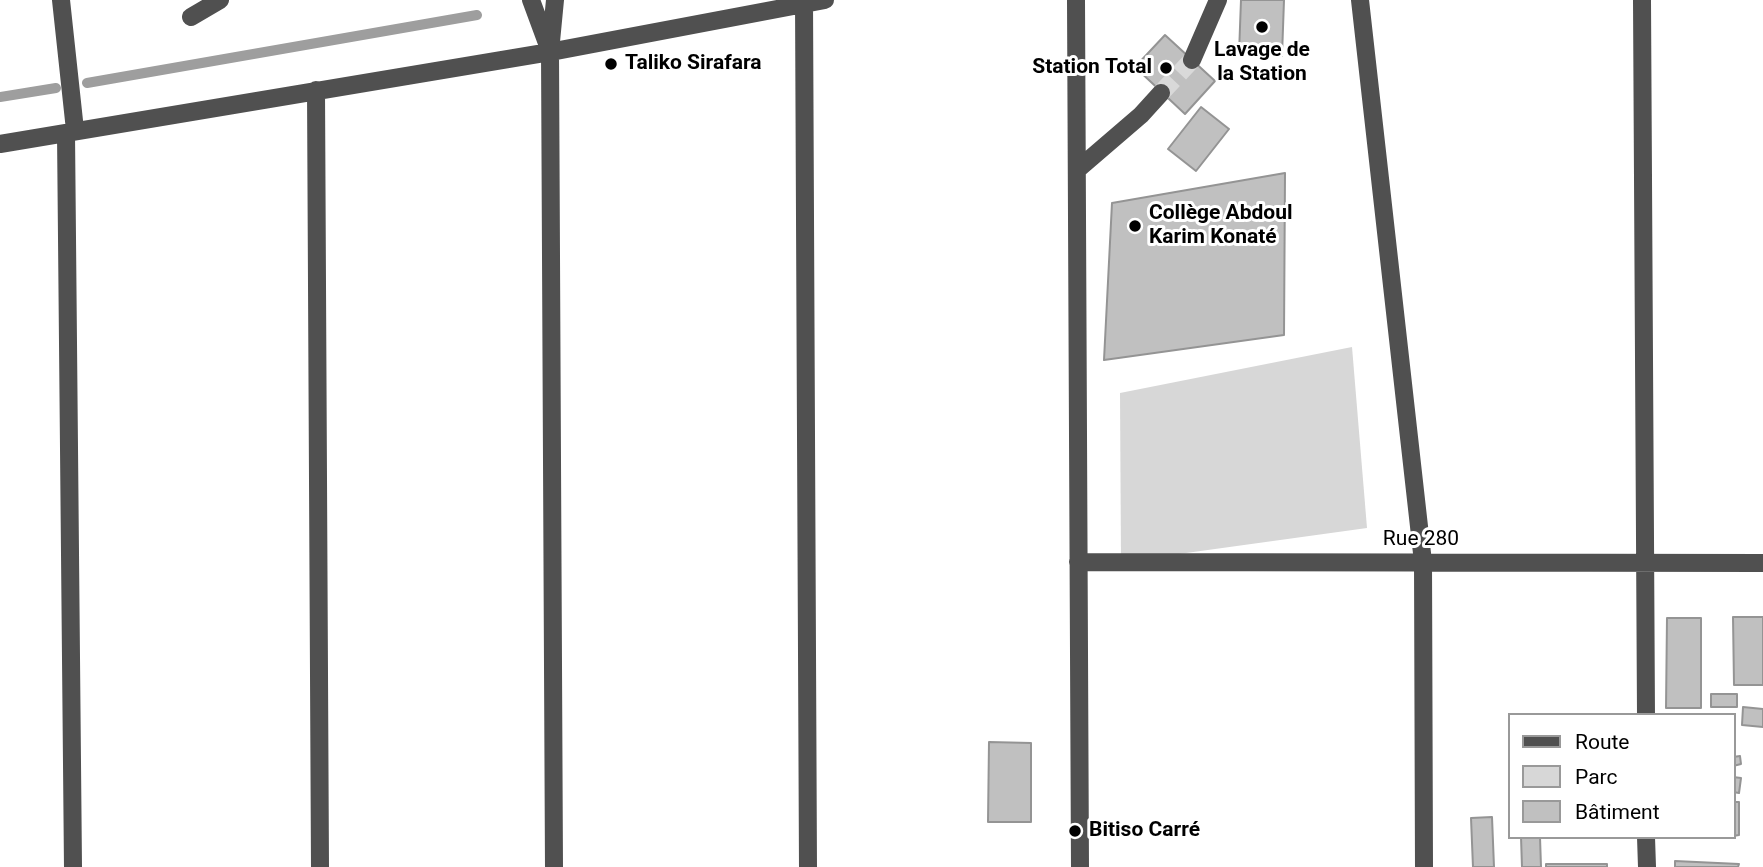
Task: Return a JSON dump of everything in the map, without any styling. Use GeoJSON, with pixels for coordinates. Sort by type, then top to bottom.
{"type":"FeatureCollection","features":[{"type":"Feature","properties":{"kind":"street"},"geometry":{"type":"LineString","coordinates":[[61,0],[70,132],[73,867]]}},
{"type":"Feature","properties":{"kind":"street"},"geometry":{"type":"LineString","coordinates":[[191,17],[220,0]]}},
{"type":"Feature","properties":{"kind":"street"},"geometry":{"type":"LineString","coordinates":[[531,0],[550,52]]}},
{"type":"Feature","properties":{"kind":"street"},"geometry":{"type":"LineString","coordinates":[[554,867],[550,52],[555,0]]}},
{"type":"Feature","properties":{"kind":"street"},"geometry":{"type":"LineString","coordinates":[[0,144],[550,52],[825,0]]}},
{"type":"Feature","properties":{"kind":"street"},"geometry":{"type":"LineString","coordinates":[[1076,0],[1080,867]]}},
{"type":"Feature","properties":{"kind":"street"},"geometry":{"type":"LineString","coordinates":[[1192,60],[1218,0]]}},
{"type":"Feature","properties":{"kind":"street"},"geometry":{"type":"LineString","coordinates":[[1360,0],[1423,562],[1424,867]]}},
{"type":"Feature","properties":{"kind":"street"},"geometry":{"type":"LineString","coordinates":[[1642,0],[1646,713]]}},
{"type":"Feature","properties":{"kind":"street"},"geometry":{"type":"LineString","coordinates":[[804,2],[808,867]]}},
{"type":"Feature","properties":{"kind":"street"},"geometry":{"type":"LineString","coordinates":[[316,90],[320,867]]}},
{"type":"Feature","properties":{"kind":"street"},"geometry":{"type":"LineString","coordinates":[[1077,170],[1141,115],[1161,93]]}},
{"type":"Feature","properties":{"kind":"street","name":"Rue 280"},"geometry":{"type":"LineString","coordinates":[[1078,562],[1763,563]]}},
{"type":"Feature","properties":{"kind":"street"},"geometry":{"type":"LineString","coordinates":[[1646,839],[1647,867]]}},
{"type":"Feature","properties":{"kind":"green space"},"geometry":{"type":"Polygon","coordinates":[[[1352,347],[1367,528],[1121,562],[1120,393],[1352,347]]]}},
{"type":"Feature","properties":{"kind":"building","name":"Lavage de la Station"},"geometry":{"type":"Polygon","coordinates":[[[1241,0],[1284,0],[1282,56],[1239,54],[1241,0]]]}},
{"type":"Feature","properties":{"kind":"building"},"geometry":{"type":"Polygon","coordinates":[[[1165,35],[1215,81],[1185,114],[1135,67],[1165,35]]]}},
{"type":"Feature","properties":{"kind":"building"},"geometry":{"type":"Polygon","coordinates":[[[1201,107],[1229,129],[1196,171],[1168,149],[1201,107]]]}},
{"type":"Feature","properties":{"kind":"building"},"geometry":{"type":"Polygon","coordinates":[[[1285,173],[1284,335],[1104,360],[1112,203],[1285,173]]]}},
{"type":"Feature","properties":{"kind":"building"},"geometry":{"type":"Polygon","coordinates":[[[1733,617],[1763,617],[1763,685],[1734,685],[1733,617]]]}},
{"type":"Feature","properties":{"kind":"building"},"geometry":{"type":"Polygon","coordinates":[[[1667,618],[1701,618],[1701,708],[1666,708],[1667,618]]]}},
{"type":"Feature","properties":{"kind":"building"},"geometry":{"type":"Polygon","coordinates":[[[1711,694],[1737,694],[1737,707],[1711,707],[1711,694]]]}},
{"type":"Feature","properties":{"kind":"building"},"geometry":{"type":"Polygon","coordinates":[[[1743,707],[1763,709],[1763,727],[1742,725],[1743,707]]]}},
{"type":"Feature","properties":{"kind":"building"},"geometry":{"type":"Polygon","coordinates":[[[989,742],[1031,743],[1031,822],[988,822],[989,742]]]}},
{"type":"Feature","properties":{"kind":"building"},"geometry":{"type":"Polygon","coordinates":[[[1740,756],[1741,764],[1735,766],[1735,757],[1740,756]]]}},
{"type":"Feature","properties":{"kind":"building"},"geometry":{"type":"Polygon","coordinates":[[[1735,777],[1741,778],[1739,793],[1735,792],[1735,777]]]}},
{"type":"Feature","properties":{"kind":"building"},"geometry":{"type":"Polygon","coordinates":[[[1735,802],[1739,802],[1739,835],[1735,836],[1735,802]]]}},
{"type":"Feature","properties":{"kind":"building"},"geometry":{"type":"Polygon","coordinates":[[[1492,817],[1494,867],[1473,867],[1471,818],[1492,817]]]}},
{"type":"Feature","properties":{"kind":"building"},"geometry":{"type":"Polygon","coordinates":[[[1521,839],[1540,839],[1541,867],[1522,867],[1521,839]]]}},
{"type":"Feature","properties":{"kind":"building"},"geometry":{"type":"Polygon","coordinates":[[[1675,861],[1739,864],[1738,867],[1675,867],[1675,861]]]}},
{"type":"Feature","properties":{"kind":"building"},"geometry":{"type":"Polygon","coordinates":[[[1546,864],[1607,864],[1607,867],[1546,867],[1546,864]]]}},
{"type":"Feature","properties":{"kind":"waterway"},"geometry":{"type":"LineString","coordinates":[[87,83],[477,15]]}},
{"type":"Feature","properties":{"kind":"waterway"},"geometry":{"type":"LineString","coordinates":[[0,97],[56,88]]}},
{"type":"Feature","properties":{"kind":"tunnel"},"geometry":{"type":"LineString","coordinates":[[1161,93],[1192,60]]}},
{"type":"Feature","properties":{"kind":"place","name":"Lavage de la Station"},"geometry":{"type":"Point","coordinates":[1262,27]}},
{"type":"Feature","properties":{"kind":"place","name":"Taliko Sirafara"},"geometry":{"type":"Point","coordinates":[611,64]}},
{"type":"Feature","properties":{"kind":"place","name":"Station Total"},"geometry":{"type":"Point","coordinates":[1166,68]}},
{"type":"Feature","properties":{"kind":"place","name":"Collège Abdoul Karim Konaté"},"geometry":{"type":"Point","coordinates":[1135,226]}},
{"type":"Feature","properties":{"kind":"place","name":"Bitiso Carré"},"geometry":{"type":"Point","coordinates":[1075,831]}}]}
